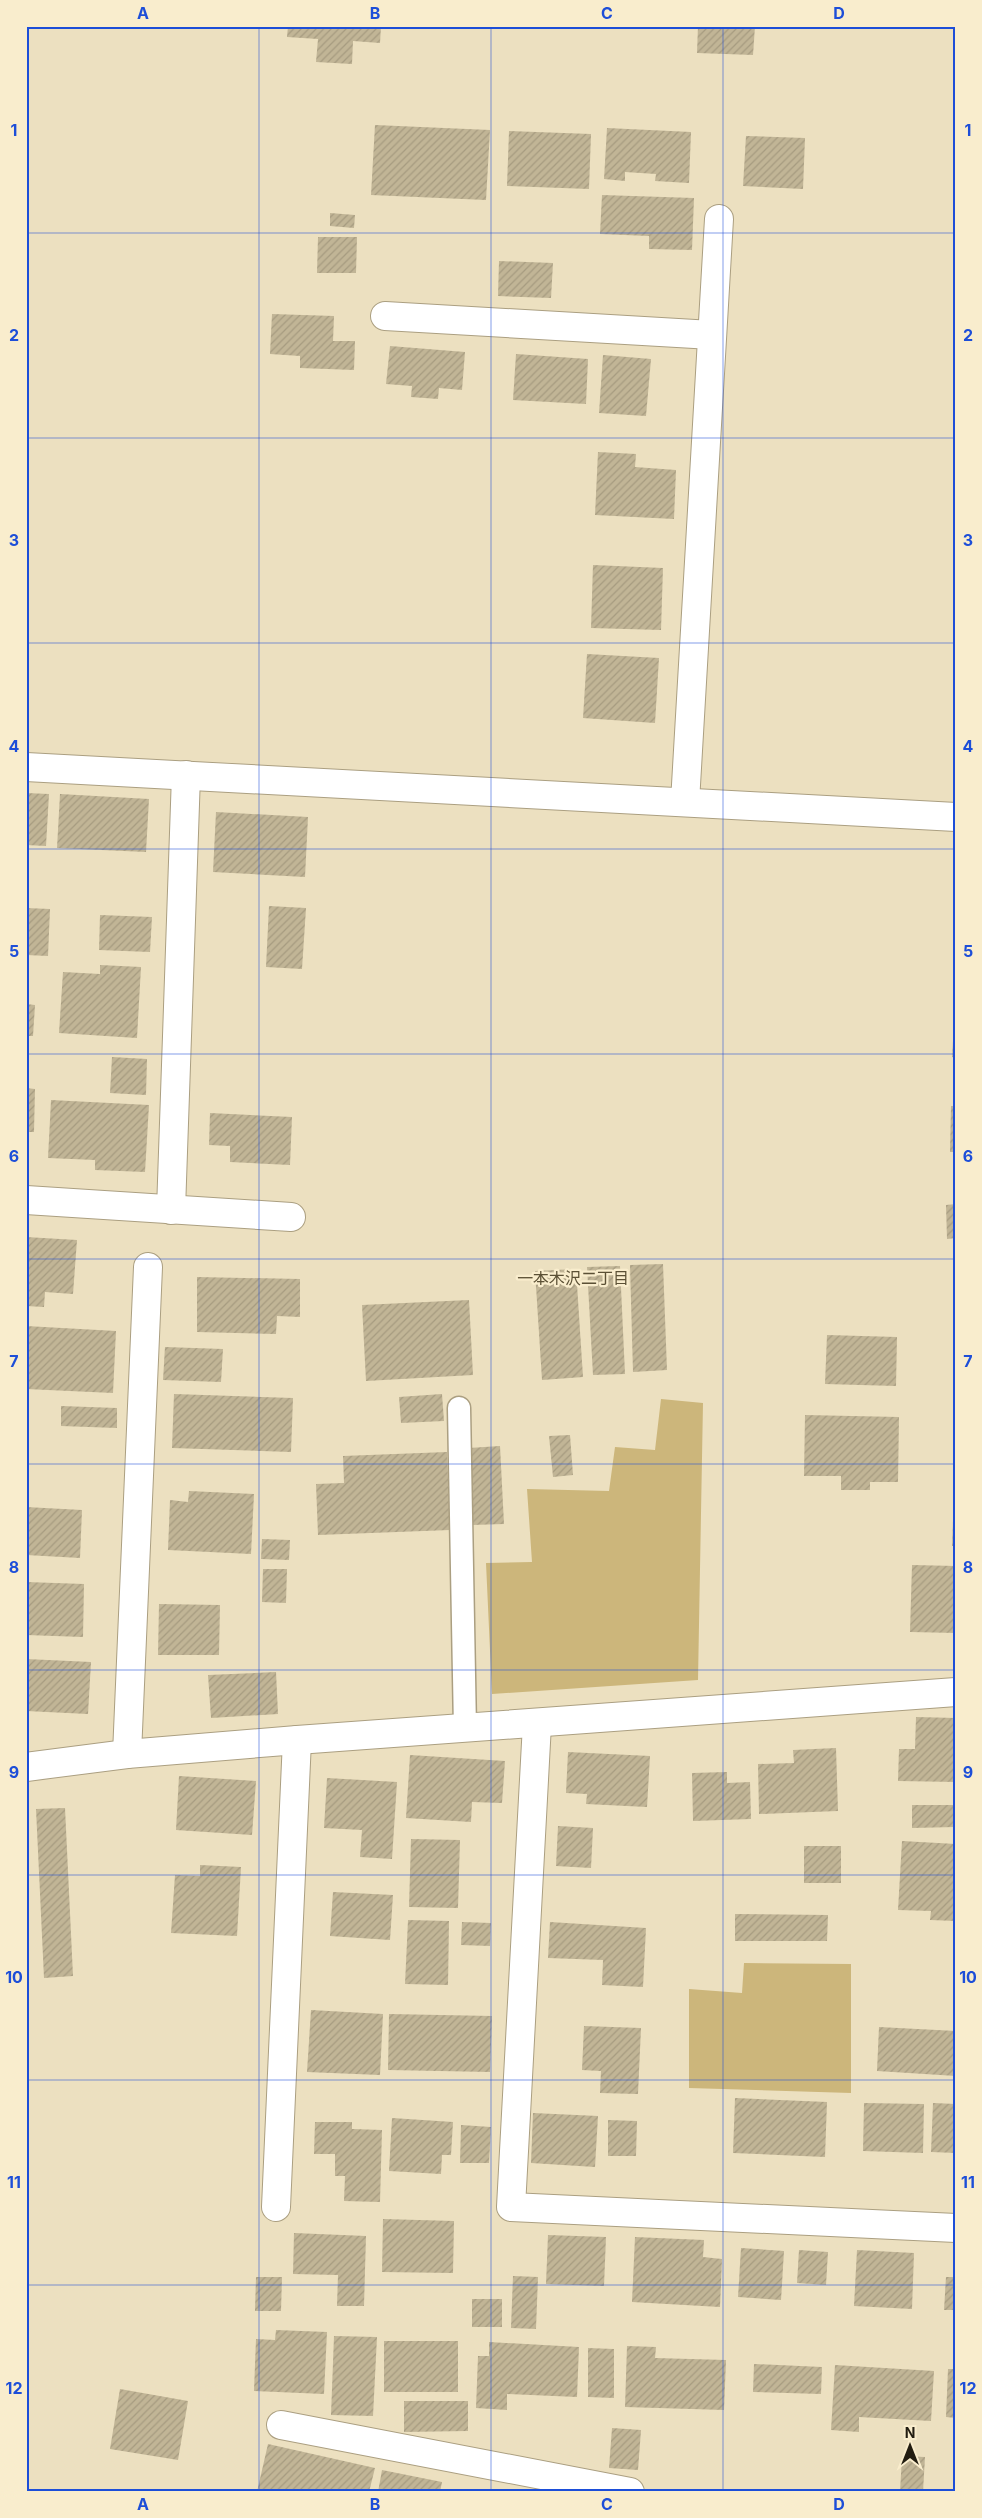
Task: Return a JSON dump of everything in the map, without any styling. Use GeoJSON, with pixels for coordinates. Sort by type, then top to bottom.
{"type":"FeatureCollection","features":[{"type":"Feature","properties":{"kind":"street"},"geometry":{"type":"LineString","coordinates":[[685,802],[719,219]]}},
{"type":"Feature","properties":{"kind":"street"},"geometry":{"type":"LineString","coordinates":[[385,316],[712,335]]}},
{"type":"Feature","properties":{"kind":"street"},"geometry":{"type":"LineString","coordinates":[[26,767],[956,817]]}},
{"type":"Feature","properties":{"kind":"street"},"geometry":{"type":"LineString","coordinates":[[171,1210],[186,775]]}},
{"type":"Feature","properties":{"kind":"street"},"geometry":{"type":"LineString","coordinates":[[26,1200],[291,1217]]}},
{"type":"Feature","properties":{"kind":"street"},"geometry":{"type":"LineString","coordinates":[[127,1754],[148,1267]]}},
{"type":"Feature","properties":{"kind":"street"},"geometry":{"type":"LineString","coordinates":[[26,1767],[127,1754],[297,1740],[956,1692]]}},
{"type":"Feature","properties":{"kind":"street"},"geometry":{"type":"LineString","coordinates":[[537,1724],[511,2207],[956,2228]]}},
{"type":"Feature","properties":{"kind":"street"},"geometry":{"type":"LineString","coordinates":[[276,2207],[297,1740]]}},
{"type":"Feature","properties":{"kind":"street"},"geometry":{"type":"LineString","coordinates":[[280,2425],[630,2492]]}},
{"type":"Feature","properties":{"kind":"lane"},"geometry":{"type":"LineString","coordinates":[[459,1408],[465,1729]]}},
{"type":"Feature","properties":{"kind":"shaded area"},"geometry":{"type":"Polygon","coordinates":[[[661,1399],[703,1403],[698,1680],[492,1694],[486,1563],[532,1562],[527,1489],[609,1491],[615,1447],[655,1450],[661,1399]]]}},
{"type":"Feature","properties":{"kind":"shaded area"},"geometry":{"type":"Polygon","coordinates":[[[744,1963],[851,1964],[851,2093],[689,2088],[689,1989],[742,1993],[744,1963]]]}},
{"type":"Feature","properties":{"kind":"building"},"geometry":{"type":"Polygon","coordinates":[[[288,26],[381,26],[380,43],[353,41],[352,64],[316,62],[318,39],[287,37],[288,26]]]}},
{"type":"Feature","properties":{"kind":"building"},"geometry":{"type":"Polygon","coordinates":[[[698,26],[755,26],[753,55],[697,53],[698,26]]]}},
{"type":"Feature","properties":{"kind":"building"},"geometry":{"type":"Polygon","coordinates":[[[375,125],[490,130],[486,200],[371,195],[375,125]]]}},
{"type":"Feature","properties":{"kind":"building"},"geometry":{"type":"Polygon","coordinates":[[[607,128],[691,132],[689,183],[655,181],[656,174],[625,172],[625,181],[604,179],[607,128]]]}},
{"type":"Feature","properties":{"kind":"building"},"geometry":{"type":"Polygon","coordinates":[[[509,131],[591,134],[589,189],[507,186],[509,131]]]}},
{"type":"Feature","properties":{"kind":"building"},"geometry":{"type":"Polygon","coordinates":[[[746,136],[805,138],[803,189],[743,186],[746,136]]]}},
{"type":"Feature","properties":{"kind":"building"},"geometry":{"type":"Polygon","coordinates":[[[602,195],[694,198],[692,250],[649,249],[649,236],[600,234],[602,195]]]}},
{"type":"Feature","properties":{"kind":"building"},"geometry":{"type":"Polygon","coordinates":[[[330,213],[355,215],[354,228],[330,226],[330,213]]]}},
{"type":"Feature","properties":{"kind":"building"},"geometry":{"type":"Polygon","coordinates":[[[318,237],[357,237],[356,273],[317,273],[318,237]]]}},
{"type":"Feature","properties":{"kind":"building"},"geometry":{"type":"Polygon","coordinates":[[[499,261],[553,263],[551,298],[498,296],[499,261]]]}},
{"type":"Feature","properties":{"kind":"building"},"geometry":{"type":"Polygon","coordinates":[[[272,314],[334,316],[333,341],[355,341],[354,370],[300,368],[300,356],[270,354],[272,314]]]}},
{"type":"Feature","properties":{"kind":"building"},"geometry":{"type":"Polygon","coordinates":[[[390,346],[465,352],[462,390],[439,388],[438,399],[411,397],[412,386],[386,384],[390,346]]]}},
{"type":"Feature","properties":{"kind":"building"},"geometry":{"type":"Polygon","coordinates":[[[516,354],[588,359],[586,404],[513,400],[516,354]]]}},
{"type":"Feature","properties":{"kind":"building"},"geometry":{"type":"Polygon","coordinates":[[[603,355],[651,359],[646,416],[599,413],[603,355]]]}},
{"type":"Feature","properties":{"kind":"building"},"geometry":{"type":"Polygon","coordinates":[[[598,452],[636,454],[635,467],[676,470],[674,519],[595,515],[598,452]]]}},
{"type":"Feature","properties":{"kind":"building"},"geometry":{"type":"Polygon","coordinates":[[[593,565],[663,568],[661,630],[591,628],[593,565]]]}},
{"type":"Feature","properties":{"kind":"building"},"geometry":{"type":"Polygon","coordinates":[[[587,654],[659,658],[655,723],[583,718],[587,654]]]}},
{"type":"Feature","properties":{"kind":"building"},"geometry":{"type":"Polygon","coordinates":[[[26,793],[49,794],[46,846],[26,845],[26,793]]]}},
{"type":"Feature","properties":{"kind":"building"},"geometry":{"type":"Polygon","coordinates":[[[60,794],[149,799],[146,852],[57,848],[60,794]]]}},
{"type":"Feature","properties":{"kind":"building"},"geometry":{"type":"Polygon","coordinates":[[[216,812],[308,817],[305,877],[213,872],[216,812]]]}},
{"type":"Feature","properties":{"kind":"building"},"geometry":{"type":"Polygon","coordinates":[[[269,906],[306,908],[302,969],[266,967],[269,906]]]}},
{"type":"Feature","properties":{"kind":"building"},"geometry":{"type":"Polygon","coordinates":[[[26,908],[50,909],[48,956],[26,955],[26,908]]]}},
{"type":"Feature","properties":{"kind":"building"},"geometry":{"type":"Polygon","coordinates":[[[100,915],[152,917],[150,952],[99,950],[100,915]]]}},
{"type":"Feature","properties":{"kind":"building"},"geometry":{"type":"Polygon","coordinates":[[[100,965],[141,967],[137,1038],[59,1033],[63,972],[100,974],[100,965]]]}},
{"type":"Feature","properties":{"kind":"building"},"geometry":{"type":"Polygon","coordinates":[[[26,1004],[35,1005],[33,1036],[26,1036],[26,1004]]]}},
{"type":"Feature","properties":{"kind":"building"},"geometry":{"type":"Polygon","coordinates":[[[954,1025],[956,1025],[956,1058],[952,1057],[954,1025]]]}},
{"type":"Feature","properties":{"kind":"building"},"geometry":{"type":"Polygon","coordinates":[[[112,1057],[147,1059],[146,1095],[110,1093],[112,1057]]]}},
{"type":"Feature","properties":{"kind":"building"},"geometry":{"type":"Polygon","coordinates":[[[26,1088],[35,1089],[34,1132],[26,1132],[26,1088]]]}},
{"type":"Feature","properties":{"kind":"building"},"geometry":{"type":"Polygon","coordinates":[[[51,1100],[149,1105],[145,1172],[95,1170],[95,1160],[48,1158],[51,1100]]]}},
{"type":"Feature","properties":{"kind":"building"},"geometry":{"type":"Polygon","coordinates":[[[951,1106],[956,1106],[956,1152],[950,1152],[951,1106]]]}},
{"type":"Feature","properties":{"kind":"building"},"geometry":{"type":"Polygon","coordinates":[[[210,1113],[292,1117],[290,1165],[230,1162],[230,1146],[209,1145],[210,1113]]]}},
{"type":"Feature","properties":{"kind":"building"},"geometry":{"type":"Polygon","coordinates":[[[956,1204],[956,1238],[947,1239],[946,1205],[956,1204]]]}},
{"type":"Feature","properties":{"kind":"building"},"geometry":{"type":"Polygon","coordinates":[[[26,1237],[77,1240],[73,1294],[45,1292],[44,1307],[26,1306],[26,1237]]]}},
{"type":"Feature","properties":{"kind":"building"},"geometry":{"type":"Polygon","coordinates":[[[663,1264],[667,1370],[633,1372],[630,1265],[663,1264]]]}},
{"type":"Feature","properties":{"kind":"building"},"geometry":{"type":"Polygon","coordinates":[[[620,1266],[625,1374],[593,1375],[587,1267],[620,1266]]]}},
{"type":"Feature","properties":{"kind":"building"},"geometry":{"type":"Polygon","coordinates":[[[576,1269],[583,1377],[542,1380],[535,1271],[576,1269]]]}},
{"type":"Feature","properties":{"kind":"building"},"geometry":{"type":"Polygon","coordinates":[[[197,1277],[300,1279],[300,1317],[277,1316],[276,1334],[197,1332],[197,1277]]]}},
{"type":"Feature","properties":{"kind":"building"},"geometry":{"type":"Polygon","coordinates":[[[469,1300],[473,1375],[366,1381],[362,1305],[469,1300]]]}},
{"type":"Feature","properties":{"kind":"building"},"geometry":{"type":"Polygon","coordinates":[[[26,1326],[116,1331],[113,1393],[26,1389],[26,1326]]]}},
{"type":"Feature","properties":{"kind":"building"},"geometry":{"type":"Polygon","coordinates":[[[827,1335],[897,1337],[896,1386],[825,1384],[827,1335]]]}},
{"type":"Feature","properties":{"kind":"building"},"geometry":{"type":"Polygon","coordinates":[[[165,1347],[223,1349],[221,1382],[163,1380],[165,1347]]]}},
{"type":"Feature","properties":{"kind":"building"},"geometry":{"type":"Polygon","coordinates":[[[174,1394],[293,1398],[291,1452],[172,1448],[174,1394]]]}},
{"type":"Feature","properties":{"kind":"building"},"geometry":{"type":"Polygon","coordinates":[[[442,1394],[444,1421],[401,1423],[399,1397],[442,1394]]]}},
{"type":"Feature","properties":{"kind":"building"},"geometry":{"type":"Polygon","coordinates":[[[61,1406],[117,1408],[117,1428],[61,1426],[61,1406]]]}},
{"type":"Feature","properties":{"kind":"building"},"geometry":{"type":"Polygon","coordinates":[[[805,1415],[899,1417],[898,1482],[870,1482],[870,1490],[841,1490],[841,1476],[804,1476],[805,1415]]]}},
{"type":"Feature","properties":{"kind":"building"},"geometry":{"type":"Polygon","coordinates":[[[570,1435],[573,1475],[553,1477],[549,1436],[570,1435]]]}},
{"type":"Feature","properties":{"kind":"building"},"geometry":{"type":"Polygon","coordinates":[[[500,1446],[504,1524],[472,1525],[469,1448],[500,1446]]]}},
{"type":"Feature","properties":{"kind":"building"},"geometry":{"type":"Polygon","coordinates":[[[447,1452],[450,1530],[318,1535],[316,1484],[344,1483],[343,1456],[447,1452]]]}},
{"type":"Feature","properties":{"kind":"building"},"geometry":{"type":"Polygon","coordinates":[[[189,1491],[254,1494],[251,1554],[168,1550],[170,1500],[188,1502],[189,1491]]]}},
{"type":"Feature","properties":{"kind":"building"},"geometry":{"type":"Polygon","coordinates":[[[954,1495],[956,1495],[956,1546],[952,1546],[954,1495]]]}},
{"type":"Feature","properties":{"kind":"building"},"geometry":{"type":"Polygon","coordinates":[[[26,1507],[82,1510],[80,1558],[26,1555],[26,1507]]]}},
{"type":"Feature","properties":{"kind":"building"},"geometry":{"type":"Polygon","coordinates":[[[262,1539],[290,1540],[289,1560],[261,1559],[262,1539]]]}},
{"type":"Feature","properties":{"kind":"building"},"geometry":{"type":"Polygon","coordinates":[[[912,1565],[956,1566],[956,1633],[910,1632],[912,1565]]]}},
{"type":"Feature","properties":{"kind":"building"},"geometry":{"type":"Polygon","coordinates":[[[263,1569],[287,1569],[286,1603],[262,1602],[263,1569]]]}},
{"type":"Feature","properties":{"kind":"building"},"geometry":{"type":"Polygon","coordinates":[[[26,1582],[84,1584],[83,1637],[26,1635],[26,1582]]]}},
{"type":"Feature","properties":{"kind":"building"},"geometry":{"type":"Polygon","coordinates":[[[159,1604],[220,1605],[219,1655],[158,1655],[159,1604]]]}},
{"type":"Feature","properties":{"kind":"building"},"geometry":{"type":"Polygon","coordinates":[[[26,1659],[91,1662],[88,1714],[26,1711],[26,1659]]]}},
{"type":"Feature","properties":{"kind":"building"},"geometry":{"type":"Polygon","coordinates":[[[276,1672],[278,1714],[211,1718],[208,1675],[276,1672]]]}},
{"type":"Feature","properties":{"kind":"building"},"geometry":{"type":"Polygon","coordinates":[[[916,1717],[956,1718],[956,1782],[898,1781],[899,1749],[915,1749],[916,1717]]]}},
{"type":"Feature","properties":{"kind":"building"},"geometry":{"type":"Polygon","coordinates":[[[836,1748],[838,1811],[759,1814],[758,1764],[794,1763],[793,1750],[836,1748]]]}},
{"type":"Feature","properties":{"kind":"building"},"geometry":{"type":"Polygon","coordinates":[[[568,1752],[650,1756],[647,1807],[586,1804],[587,1794],[566,1793],[568,1752]]]}},
{"type":"Feature","properties":{"kind":"building"},"geometry":{"type":"Polygon","coordinates":[[[410,1755],[505,1761],[502,1803],[472,1802],[471,1822],[406,1818],[410,1755]]]}},
{"type":"Feature","properties":{"kind":"building"},"geometry":{"type":"Polygon","coordinates":[[[727,1772],[727,1783],[750,1782],[751,1819],[693,1821],[692,1773],[727,1772]]]}},
{"type":"Feature","properties":{"kind":"building"},"geometry":{"type":"Polygon","coordinates":[[[179,1776],[256,1781],[252,1835],[176,1830],[179,1776]]]}},
{"type":"Feature","properties":{"kind":"building"},"geometry":{"type":"Polygon","coordinates":[[[327,1778],[397,1782],[392,1859],[360,1857],[362,1830],[324,1828],[327,1778]]]}},
{"type":"Feature","properties":{"kind":"building"},"geometry":{"type":"Polygon","coordinates":[[[912,1805],[956,1805],[956,1827],[912,1828],[912,1805]]]}},
{"type":"Feature","properties":{"kind":"building"},"geometry":{"type":"Polygon","coordinates":[[[65,1808],[73,1976],[44,1978],[36,1809],[65,1808]]]}},
{"type":"Feature","properties":{"kind":"building"},"geometry":{"type":"Polygon","coordinates":[[[558,1826],[593,1828],[591,1868],[556,1866],[558,1826]]]}},
{"type":"Feature","properties":{"kind":"building"},"geometry":{"type":"Polygon","coordinates":[[[411,1839],[460,1840],[458,1908],[409,1907],[411,1839]]]}},
{"type":"Feature","properties":{"kind":"building"},"geometry":{"type":"Polygon","coordinates":[[[902,1841],[956,1844],[956,1921],[930,1920],[931,1911],[898,1910],[902,1841]]]}},
{"type":"Feature","properties":{"kind":"building"},"geometry":{"type":"Polygon","coordinates":[[[804,1846],[841,1846],[841,1883],[804,1883],[804,1846]]]}},
{"type":"Feature","properties":{"kind":"building"},"geometry":{"type":"Polygon","coordinates":[[[200,1865],[241,1867],[237,1936],[171,1933],[175,1875],[200,1876],[200,1865]]]}},
{"type":"Feature","properties":{"kind":"building"},"geometry":{"type":"Polygon","coordinates":[[[333,1892],[393,1895],[390,1940],[330,1936],[333,1892]]]}},
{"type":"Feature","properties":{"kind":"building"},"geometry":{"type":"Polygon","coordinates":[[[735,1914],[828,1915],[827,1941],[735,1941],[735,1914]]]}},
{"type":"Feature","properties":{"kind":"building"},"geometry":{"type":"Polygon","coordinates":[[[408,1920],[449,1921],[448,1985],[405,1984],[408,1920]]]}},
{"type":"Feature","properties":{"kind":"building"},"geometry":{"type":"Polygon","coordinates":[[[462,1922],[491,1923],[490,1946],[461,1945],[462,1922]]]}},
{"type":"Feature","properties":{"kind":"building"},"geometry":{"type":"Polygon","coordinates":[[[550,1922],[646,1928],[643,1987],[602,1985],[603,1960],[548,1958],[550,1922]]]}},
{"type":"Feature","properties":{"kind":"building"},"geometry":{"type":"Polygon","coordinates":[[[311,2010],[383,2014],[380,2075],[307,2072],[311,2010]]]}},
{"type":"Feature","properties":{"kind":"building"},"geometry":{"type":"Polygon","coordinates":[[[389,2014],[492,2016],[490,2072],[388,2070],[389,2014]]]}},
{"type":"Feature","properties":{"kind":"building"},"geometry":{"type":"Polygon","coordinates":[[[584,2026],[641,2028],[638,2094],[600,2093],[601,2071],[582,2070],[584,2026]]]}},
{"type":"Feature","properties":{"kind":"building"},"geometry":{"type":"Polygon","coordinates":[[[879,2027],[956,2031],[956,2076],[877,2071],[879,2027]]]}},
{"type":"Feature","properties":{"kind":"building"},"geometry":{"type":"Polygon","coordinates":[[[735,2098],[827,2102],[825,2157],[733,2153],[735,2098]]]}},
{"type":"Feature","properties":{"kind":"building"},"geometry":{"type":"Polygon","coordinates":[[[864,2103],[924,2104],[923,2153],[863,2151],[864,2103]]]}},
{"type":"Feature","properties":{"kind":"building"},"geometry":{"type":"Polygon","coordinates":[[[933,2103],[956,2104],[956,2153],[931,2152],[933,2103]]]}},
{"type":"Feature","properties":{"kind":"building"},"geometry":{"type":"Polygon","coordinates":[[[533,2113],[598,2116],[595,2167],[531,2163],[533,2113]]]}},
{"type":"Feature","properties":{"kind":"building"},"geometry":{"type":"Polygon","coordinates":[[[392,2118],[453,2122],[451,2155],[442,2155],[441,2174],[389,2171],[392,2118]]]}},
{"type":"Feature","properties":{"kind":"building"},"geometry":{"type":"Polygon","coordinates":[[[608,2120],[637,2121],[636,2156],[608,2156],[608,2120]]]}},
{"type":"Feature","properties":{"kind":"building"},"geometry":{"type":"Polygon","coordinates":[[[315,2122],[352,2122],[352,2129],[382,2130],[380,2202],[344,2201],[345,2176],[335,2176],[335,2154],[314,2154],[315,2122]]]}},
{"type":"Feature","properties":{"kind":"building"},"geometry":{"type":"Polygon","coordinates":[[[461,2125],[491,2127],[489,2163],[460,2163],[461,2125]]]}},
{"type":"Feature","properties":{"kind":"building"},"geometry":{"type":"Polygon","coordinates":[[[383,2219],[454,2221],[453,2273],[382,2272],[383,2219]]]}},
{"type":"Feature","properties":{"kind":"building"},"geometry":{"type":"Polygon","coordinates":[[[294,2233],[366,2236],[364,2306],[337,2306],[338,2275],[293,2274],[294,2233]]]}},
{"type":"Feature","properties":{"kind":"building"},"geometry":{"type":"Polygon","coordinates":[[[548,2235],[606,2237],[604,2286],[546,2284],[548,2235]]]}},
{"type":"Feature","properties":{"kind":"building"},"geometry":{"type":"Polygon","coordinates":[[[635,2237],[704,2240],[703,2257],[722,2259],[720,2307],[632,2302],[635,2237]]]}},
{"type":"Feature","properties":{"kind":"building"},"geometry":{"type":"Polygon","coordinates":[[[741,2248],[784,2251],[781,2300],[738,2297],[741,2248]]]}},
{"type":"Feature","properties":{"kind":"building"},"geometry":{"type":"Polygon","coordinates":[[[799,2250],[828,2252],[826,2285],[797,2283],[799,2250]]]}},
{"type":"Feature","properties":{"kind":"building"},"geometry":{"type":"Polygon","coordinates":[[[857,2250],[914,2253],[912,2309],[854,2306],[857,2250]]]}},
{"type":"Feature","properties":{"kind":"building"},"geometry":{"type":"Polygon","coordinates":[[[513,2276],[538,2277],[536,2329],[511,2328],[513,2276]]]}},
{"type":"Feature","properties":{"kind":"building"},"geometry":{"type":"Polygon","coordinates":[[[256,2277],[282,2277],[281,2311],[255,2311],[256,2277]]]}},
{"type":"Feature","properties":{"kind":"building"},"geometry":{"type":"Polygon","coordinates":[[[946,2277],[956,2277],[956,2310],[944,2310],[946,2277]]]}},
{"type":"Feature","properties":{"kind":"building"},"geometry":{"type":"Polygon","coordinates":[[[472,2299],[502,2299],[502,2327],[472,2327],[472,2299]]]}},
{"type":"Feature","properties":{"kind":"building"},"geometry":{"type":"Polygon","coordinates":[[[276,2330],[327,2332],[324,2394],[254,2391],[256,2339],[275,2340],[276,2330]]]}},
{"type":"Feature","properties":{"kind":"building"},"geometry":{"type":"Polygon","coordinates":[[[334,2336],[377,2337],[373,2416],[331,2415],[334,2336]]]}},
{"type":"Feature","properties":{"kind":"building"},"geometry":{"type":"Polygon","coordinates":[[[384,2341],[458,2341],[458,2392],[384,2392],[384,2341]]]}},
{"type":"Feature","properties":{"kind":"building"},"geometry":{"type":"Polygon","coordinates":[[[489,2342],[579,2347],[577,2397],[507,2394],[507,2410],[476,2408],[478,2356],[489,2356],[489,2342]]]}},
{"type":"Feature","properties":{"kind":"building"},"geometry":{"type":"Polygon","coordinates":[[[627,2346],[656,2347],[655,2358],[726,2360],[724,2410],[625,2407],[627,2346]]]}},
{"type":"Feature","properties":{"kind":"building"},"geometry":{"type":"Polygon","coordinates":[[[588,2348],[614,2349],[614,2398],[588,2397],[588,2348]]]}},
{"type":"Feature","properties":{"kind":"building"},"geometry":{"type":"Polygon","coordinates":[[[754,2364],[822,2367],[821,2394],[753,2392],[754,2364]]]}},
{"type":"Feature","properties":{"kind":"building"},"geometry":{"type":"Polygon","coordinates":[[[835,2365],[934,2371],[931,2421],[859,2417],[859,2432],[831,2430],[835,2365]]]}},
{"type":"Feature","properties":{"kind":"building"},"geometry":{"type":"Polygon","coordinates":[[[948,2369],[956,2369],[956,2418],[946,2417],[948,2369]]]}},
{"type":"Feature","properties":{"kind":"building"},"geometry":{"type":"Polygon","coordinates":[[[120,2389],[188,2401],[178,2460],[110,2449],[120,2389]]]}},
{"type":"Feature","properties":{"kind":"building"},"geometry":{"type":"Polygon","coordinates":[[[404,2401],[468,2401],[468,2431],[404,2432],[404,2401]]]}},
{"type":"Feature","properties":{"kind":"building"},"geometry":{"type":"Polygon","coordinates":[[[612,2428],[641,2430],[638,2470],[609,2468],[612,2428]]]}},
{"type":"Feature","properties":{"kind":"building"},"geometry":{"type":"Polygon","coordinates":[[[268,2444],[375,2468],[369,2492],[257,2492],[268,2444]]]}},
{"type":"Feature","properties":{"kind":"building"},"geometry":{"type":"Polygon","coordinates":[[[902,2456],[925,2457],[923,2492],[900,2492],[902,2456]]]}},
{"type":"Feature","properties":{"kind":"building"},"geometry":{"type":"Polygon","coordinates":[[[382,2470],[442,2482],[440,2492],[378,2492],[382,2470]]]}},
{"type":"Feature","properties":{"kind":"district","name":"一本木沢二丁目"},"geometry":{"type":"Point","coordinates":[573,1278]}}]}
